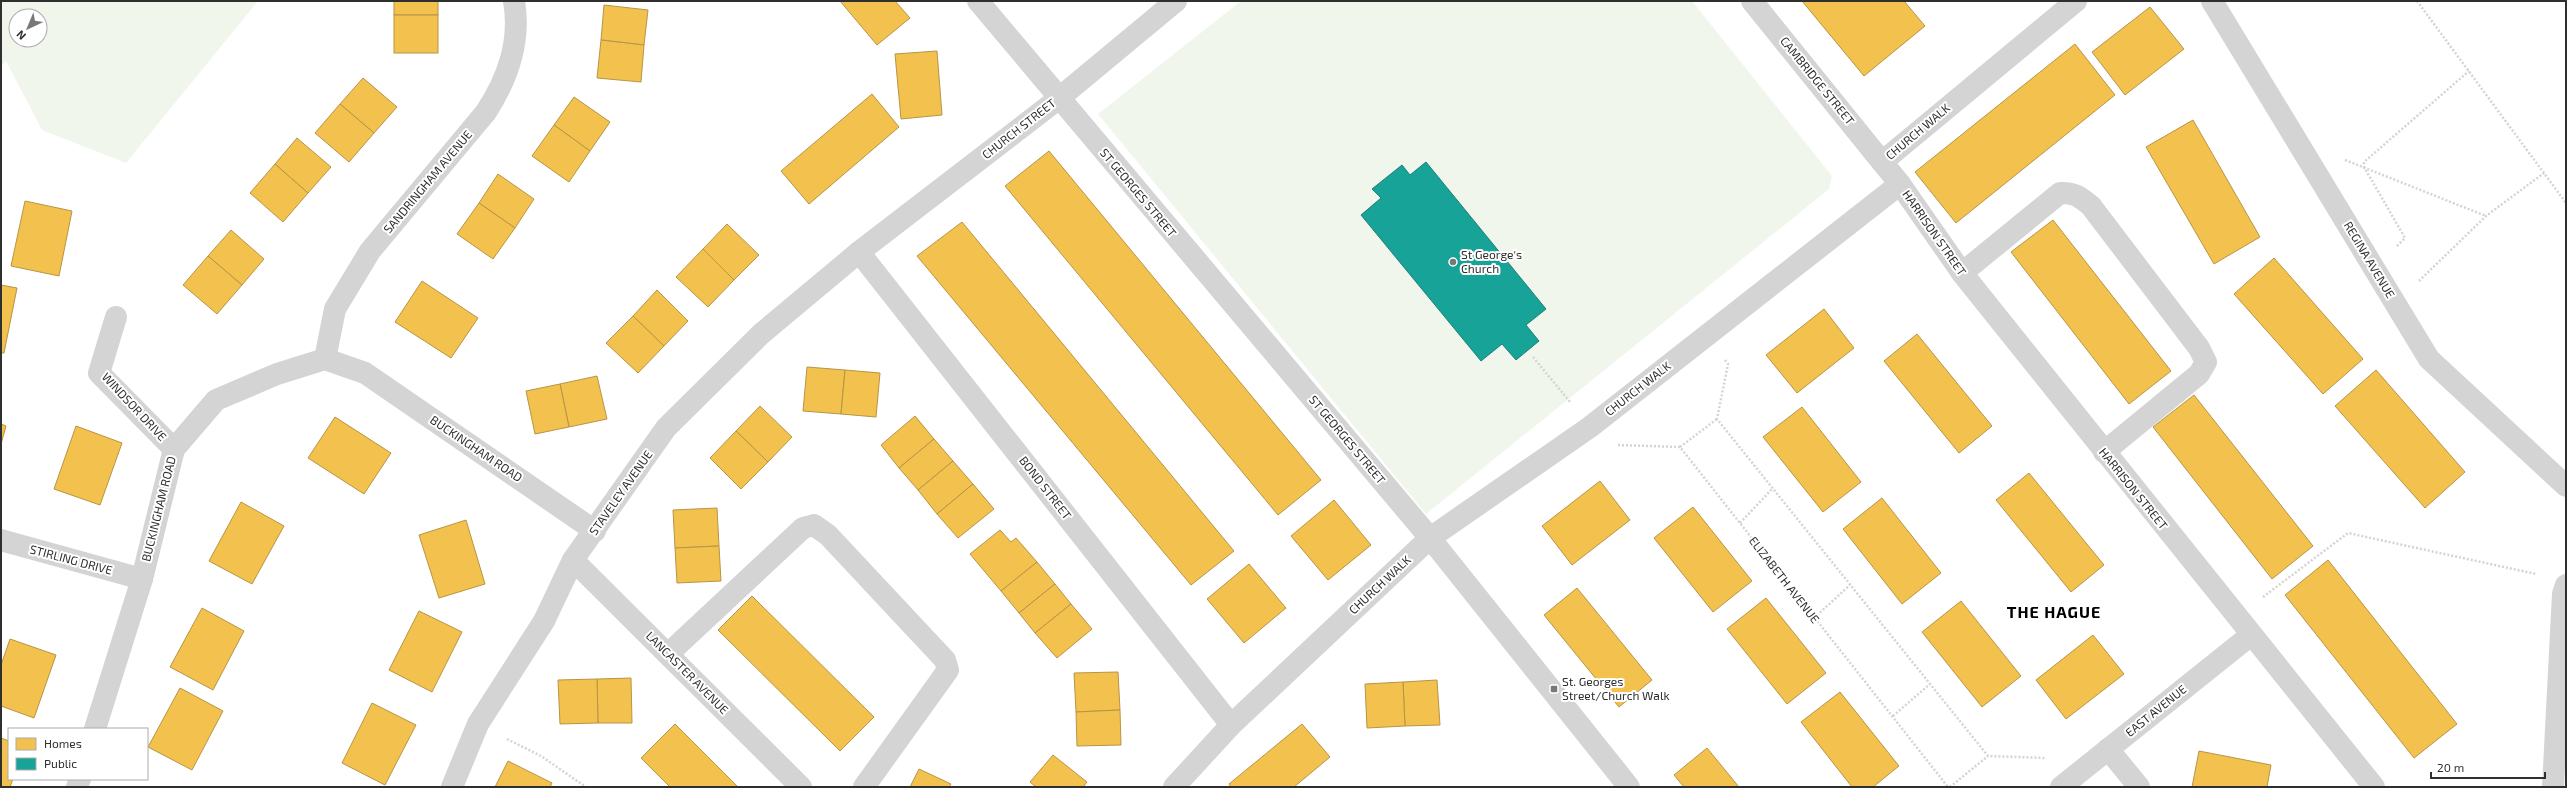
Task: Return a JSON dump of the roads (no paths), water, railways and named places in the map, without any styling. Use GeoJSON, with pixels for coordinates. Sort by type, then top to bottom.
{"type":"FeatureCollection","features":[{"type":"Feature","properties":{"kind":"street","name":"SANDRINGHAM AVENUE"},"geometry":{"type":"LineString","coordinates":[[325,359],[336,309],[370,251],[486,112],[502,87],[515,46],[516,13],[514,1]]}},
{"type":"Feature","properties":{"kind":"street","name":"ST GEORGES STREET"},"geometry":{"type":"LineString","coordinates":[[978,1],[1058,99],[1430,538],[1629,787]]}},
{"type":"Feature","properties":{"kind":"street","name":"CHURCH STREET"},"geometry":{"type":"LineString","coordinates":[[859,252],[1058,99],[1176,1]]}},
{"type":"Feature","properties":{"kind":"street","name":"CAMBRIDGE STREET"},"geometry":{"type":"LineString","coordinates":[[1752,1],[1882,162]]}},
{"type":"Feature","properties":{"kind":"street","name":"CHURCH WALK"},"geometry":{"type":"LineString","coordinates":[[1174,787],[1231,725],[1430,538],[1590,427],[1900,184],[1882,162],[2076,1]]}},
{"type":"Feature","properties":{"kind":"street","name":"REGINA AVENUE"},"geometry":{"type":"LineString","coordinates":[[2212,1],[2429,359],[2566,486]]}},
{"type":"Feature","properties":{"kind":"street","name":"HARRISON STREET"},"geometry":{"type":"LineString","coordinates":[[1900,184],[1962,273],[2374,787]]}},
{"type":"Feature","properties":{"kind":"street"},"geometry":{"type":"LineString","coordinates":[[1962,273],[2060,193],[2071,193],[2079,196],[2091,206],[2199,348],[2206,362],[2199,374],[2104,452]]}},
{"type":"Feature","properties":{"kind":"street","name":"STAVELEY AVENUE"},"geometry":{"type":"LineString","coordinates":[[452,787],[478,724],[544,621],[573,560],[595,531],[666,428],[761,334],[859,252]]}},
{"type":"Feature","properties":{"kind":"street","name":"BOND STREET"},"geometry":{"type":"LineString","coordinates":[[859,252],[1231,725]]}},
{"type":"Feature","properties":{"kind":"street","name":"WINDSOR DRIVE"},"geometry":{"type":"LineString","coordinates":[[116,317],[99,373],[174,449]]}},
{"type":"Feature","properties":{"kind":"street","name":"BUCKINGHAM ROAD"},"geometry":{"type":"LineString","coordinates":[[95,728],[142,579],[174,449],[216,400],[277,374],[325,359],[365,373],[595,531]]}},
{"type":"Feature","properties":{"kind":"street"},"geometry":{"type":"LineString","coordinates":[[668,654],[803,528],[814,525],[828,535],[945,660],[948,670],[864,787]]}},
{"type":"Feature","properties":{"kind":"street","name":"STIRLING DRIVE"},"geometry":{"type":"LineString","coordinates":[[1,540],[142,579]]}},
{"type":"Feature","properties":{"kind":"street","name":"LANCASTER AVENUE"},"geometry":{"type":"LineString","coordinates":[[573,560],[801,787]]}},
{"type":"Feature","properties":{"kind":"street"},"geometry":{"type":"LineString","coordinates":[[2553,787],[2563,594],[2566,585]]}},
{"type":"Feature","properties":{"kind":"street","name":"EAST AVENUE"},"geometry":{"type":"LineString","coordinates":[[2063,786],[2251,635]]}},
{"type":"Feature","properties":{"kind":"street"},"geometry":{"type":"LineString","coordinates":[[2108,749],[2139,787]]}},
{"type":"Feature","properties":{"kind":"place","name":"St George's Church"},"geometry":{"type":"Point","coordinates":[1453,262]}},
{"type":"Feature","properties":{"kind":"place","name":"St. Georges Street/Church Walk"},"geometry":{"type":"Point","coordinates":[1554,689]}},
{"type":"Feature","properties":{"kind":"district","name":"THE HAGUE"},"geometry":{"type":"Point","coordinates":[2054,612]}}]}
